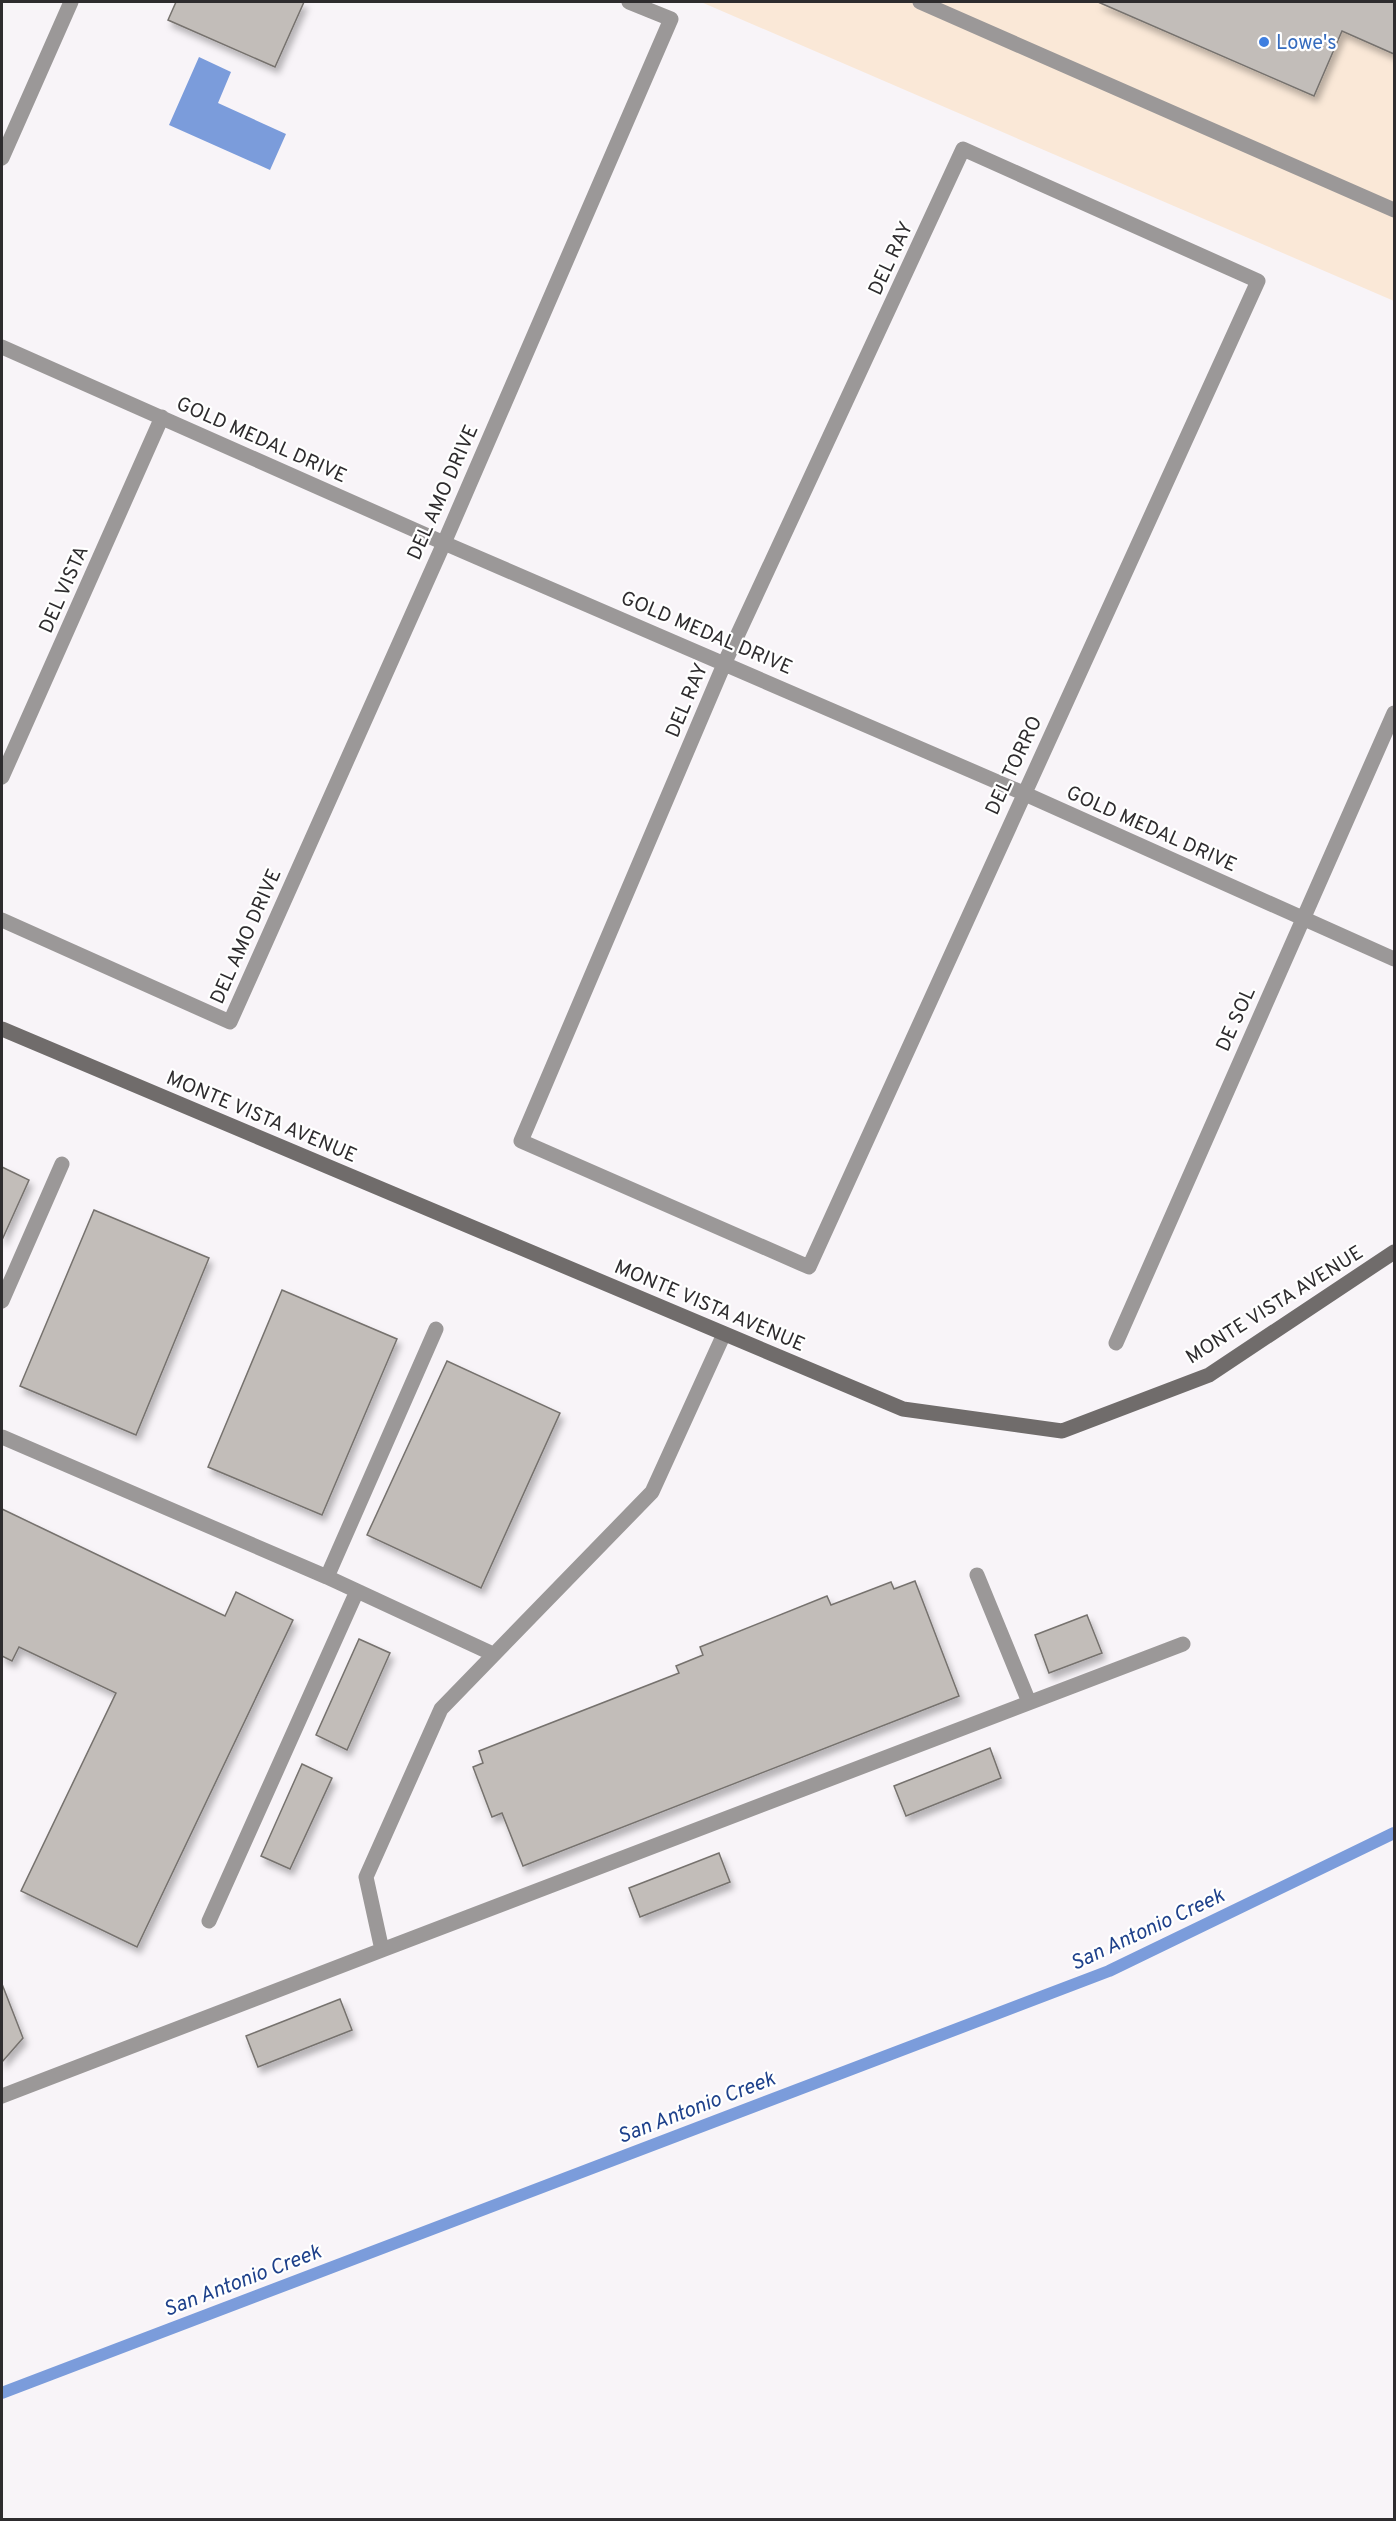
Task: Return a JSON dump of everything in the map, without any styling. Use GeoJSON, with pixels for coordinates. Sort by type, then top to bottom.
{"type":"FeatureCollection","features":[{"type":"Feature","properties":{"kind":"street"},"geometry":{"type":"LineString","coordinates":[[2,158],[71,2]]}},
{"type":"Feature","properties":{"kind":"street","name":"DEL AMO DRIVE"},"geometry":{"type":"LineString","coordinates":[[2,920],[230,1022],[444,543],[671,19],[629,2]]}},
{"type":"Feature","properties":{"kind":"street"},"geometry":{"type":"LineString","coordinates":[[920,2],[1395,210]]}},
{"type":"Feature","properties":{"kind":"street","name":"DEL TORRO"},"geometry":{"type":"LineString","coordinates":[[809,1267],[1258,281],[963,149]]}},
{"type":"Feature","properties":{"kind":"street","name":"DEL RAY"},"geometry":{"type":"LineString","coordinates":[[809,1267],[521,1141],[725,662],[963,149]]}},
{"type":"Feature","properties":{"kind":"street","name":"GOLD MEDAL DRIVE"},"geometry":{"type":"LineString","coordinates":[[2,347],[444,543],[725,662],[1395,959]]}},
{"type":"Feature","properties":{"kind":"street","name":"DEL VISTA"},"geometry":{"type":"LineString","coordinates":[[2,777],[162,417]]}},
{"type":"Feature","properties":{"kind":"street","name":"DE SOL"},"geometry":{"type":"LineString","coordinates":[[1116,1342],[1395,713]]}},
{"type":"Feature","properties":{"kind":"street","name":"MONTE VISTA AVENUE"},"geometry":{"type":"LineString","coordinates":[[2,1029],[903,1409],[1062,1431],[1209,1375],[1395,1252]]}},
{"type":"Feature","properties":{"kind":"street"},"geometry":{"type":"LineString","coordinates":[[2,1301],[62,1164]]}},
{"type":"Feature","properties":{"kind":"street"},"geometry":{"type":"LineString","coordinates":[[327,1577],[436,1329]]}},
{"type":"Feature","properties":{"kind":"street"},"geometry":{"type":"LineString","coordinates":[[382,1950],[366,1877],[441,1709],[652,1492],[724,1334]]}},
{"type":"Feature","properties":{"kind":"street"},"geometry":{"type":"LineString","coordinates":[[2,1437],[327,1577],[493,1653]]}},
{"type":"Feature","properties":{"kind":"street"},"geometry":{"type":"LineString","coordinates":[[977,1575],[1029,1702]]}},
{"type":"Feature","properties":{"kind":"street"},"geometry":{"type":"LineString","coordinates":[[209,1921],[357,1591]]}},
{"type":"Feature","properties":{"kind":"street"},"geometry":{"type":"LineString","coordinates":[[2,2096],[1183,1644]]}},
{"type":"Feature","properties":{"kind":"shaded area"},"geometry":{"type":"Polygon","coordinates":[[[701,2],[1394,2],[1394,301],[701,2]]]}},
{"type":"Feature","properties":{"kind":"water"},"geometry":{"type":"Polygon","coordinates":[[[199,57],[231,72],[218,103],[286,134],[270,170],[169,125],[199,57]]]}},
{"type":"Feature","properties":{"kind":"building"},"geometry":{"type":"Polygon","coordinates":[[[176,2],[304,2],[275,67],[168,20],[176,2]]]}},
{"type":"Feature","properties":{"kind":"building","name":"Lowe's"},"geometry":{"type":"Polygon","coordinates":[[[1098,2],[1394,2],[1394,54],[1342,31],[1314,96],[1098,2]]]}},
{"type":"Feature","properties":{"kind":"building"},"geometry":{"type":"Polygon","coordinates":[[[2,1167],[29,1180],[2,1240],[2,1167]]]}},
{"type":"Feature","properties":{"kind":"building"},"geometry":{"type":"Polygon","coordinates":[[[94,1210],[209,1258],[136,1435],[20,1386],[94,1210]]]}},
{"type":"Feature","properties":{"kind":"building"},"geometry":{"type":"Polygon","coordinates":[[[282,1290],[397,1339],[322,1515],[208,1467],[282,1290]]]}},
{"type":"Feature","properties":{"kind":"building"},"geometry":{"type":"Polygon","coordinates":[[[447,1361],[560,1413],[481,1588],[367,1535],[447,1361]]]}},
{"type":"Feature","properties":{"kind":"building"},"geometry":{"type":"Polygon","coordinates":[[[2,1509],[225,1616],[236,1592],[293,1620],[137,1947],[21,1891],[116,1693],[19,1647],[12,1661],[2,1656],[2,1509]]]}},
{"type":"Feature","properties":{"kind":"building"},"geometry":{"type":"Polygon","coordinates":[[[915,1581],[959,1696],[523,1866],[502,1813],[492,1817],[473,1767],[483,1763],[479,1751],[679,1673],[676,1666],[703,1655],[700,1647],[827,1596],[831,1605],[891,1582],[894,1589],[915,1581]]]}},
{"type":"Feature","properties":{"kind":"building"},"geometry":{"type":"Polygon","coordinates":[[[1087,1615],[1102,1653],[1049,1673],[1035,1635],[1087,1615]]]}},
{"type":"Feature","properties":{"kind":"building"},"geometry":{"type":"Polygon","coordinates":[[[359,1639],[390,1653],[347,1750],[316,1735],[359,1639]]]}},
{"type":"Feature","properties":{"kind":"building"},"geometry":{"type":"Polygon","coordinates":[[[990,1748],[1001,1778],[906,1816],[894,1786],[990,1748]]]}},
{"type":"Feature","properties":{"kind":"building"},"geometry":{"type":"Polygon","coordinates":[[[302,1764],[332,1778],[290,1869],[261,1856],[302,1764]]]}},
{"type":"Feature","properties":{"kind":"building"},"geometry":{"type":"Polygon","coordinates":[[[719,1853],[730,1882],[640,1917],[629,1888],[719,1853]]]}},
{"type":"Feature","properties":{"kind":"building"},"geometry":{"type":"Polygon","coordinates":[[[2,1984],[23,2038],[2,2062],[2,1984]]]}},
{"type":"Feature","properties":{"kind":"building"},"geometry":{"type":"Polygon","coordinates":[[[340,1999],[352,2030],[258,2067],[246,2036],[340,1999]]]}},
{"type":"Feature","properties":{"kind":"waterway","name":"San Antonio Creek"},"geometry":{"type":"LineString","coordinates":[[2,2393],[1109,1971],[1394,1833]]}},
{"type":"Feature","properties":{"kind":"place","name":"Lowe's"},"geometry":{"type":"Point","coordinates":[1264,42]}}]}
